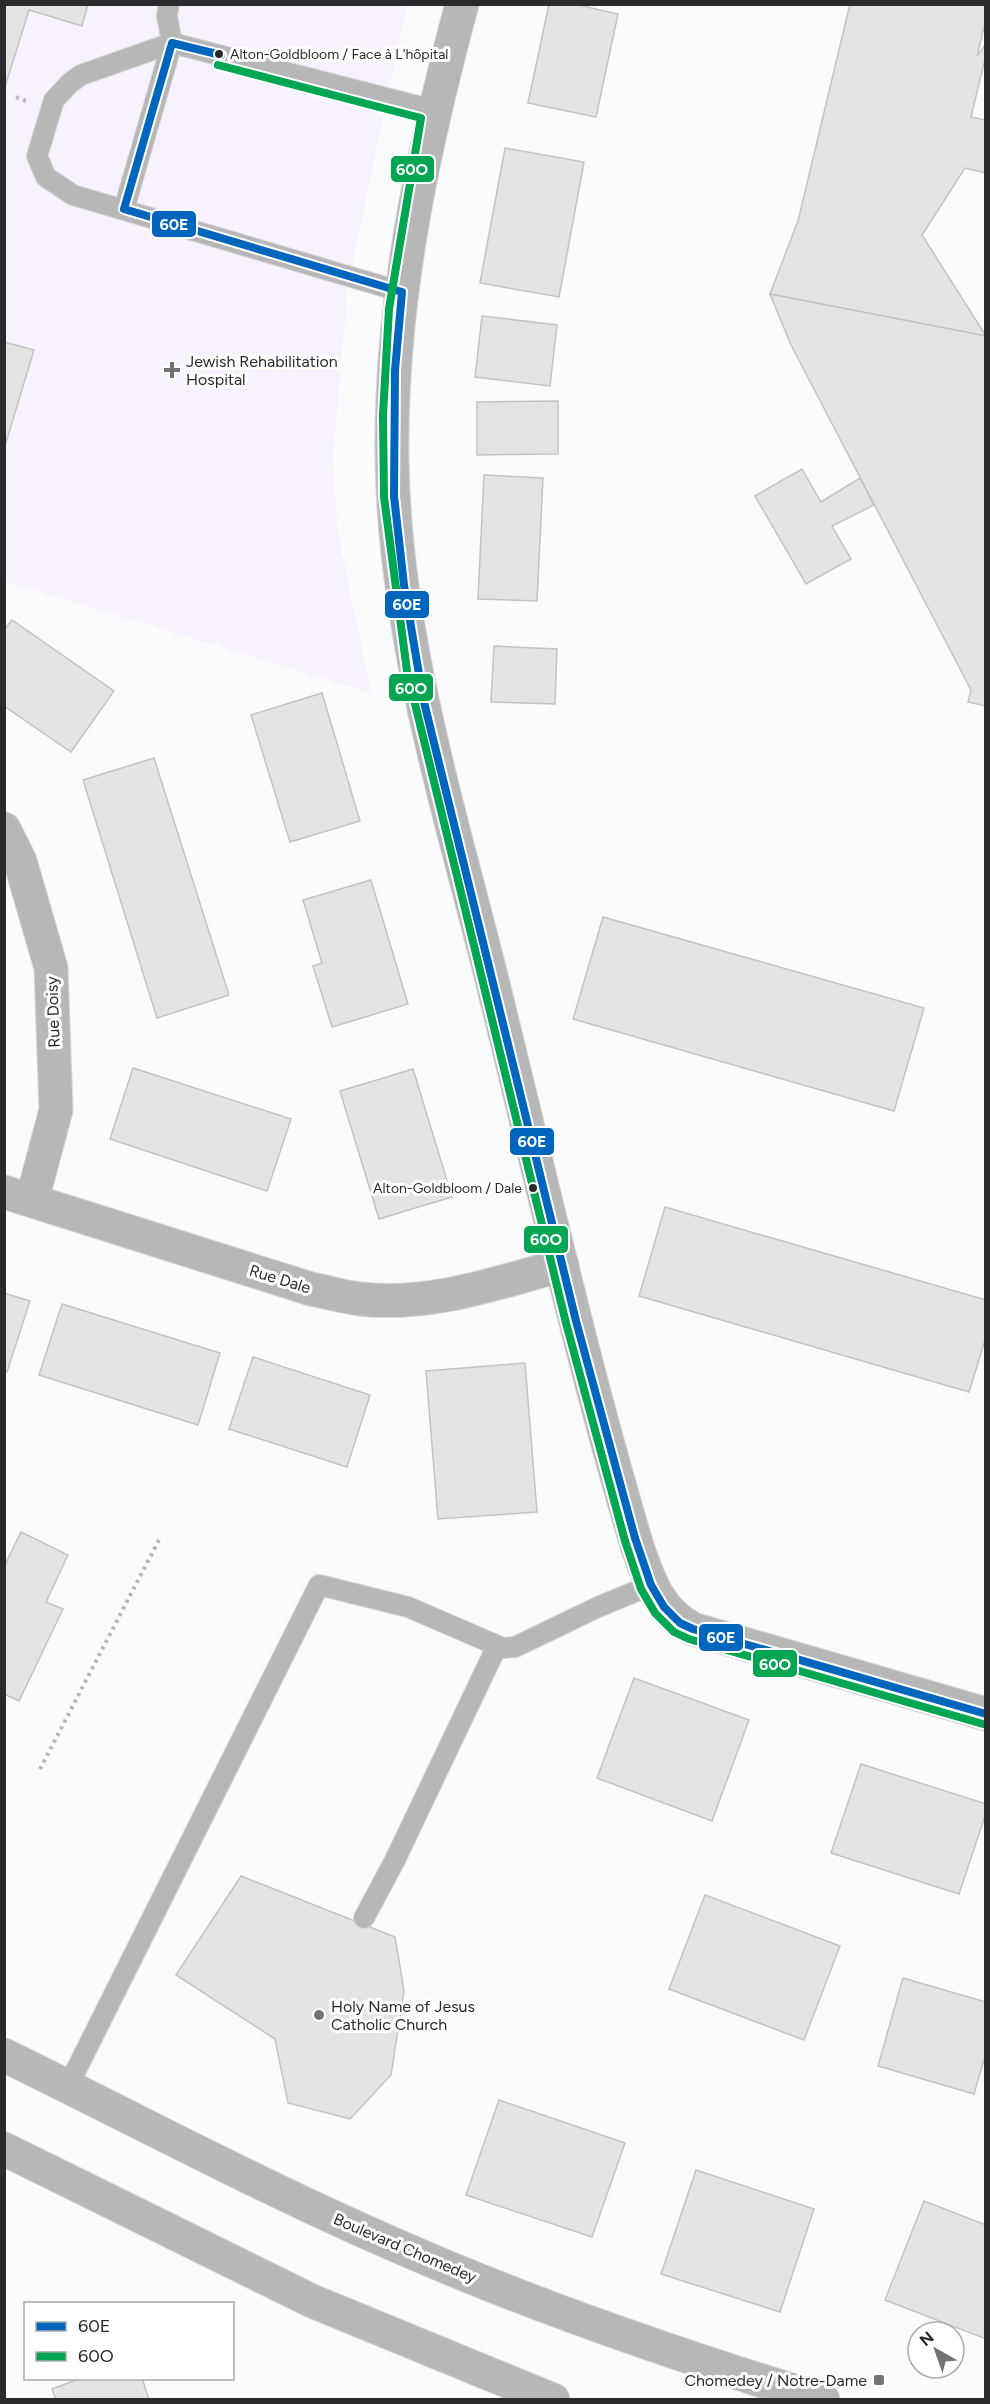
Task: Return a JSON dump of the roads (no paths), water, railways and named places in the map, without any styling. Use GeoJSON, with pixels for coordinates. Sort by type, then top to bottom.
{"type":"FeatureCollection","features":[{"type":"Feature","properties":{"kind":"street"},"geometry":{"type":"LineString","coordinates":[[462,4],[433,110],[402,292],[396,351],[394,496],[417,670],[562,1265],[635,1538],[651,1585],[671,1615],[693,1629],[986,1714]]}},
{"type":"Feature","properties":{"kind":"street","name":"Rue Doisy"},"geometry":{"type":"LineString","coordinates":[[4,829],[20,861],[51,968],[56,1110],[18,1196]]}},
{"type":"Feature","properties":{"kind":"street","name":"Rue Dale"},"geometry":{"type":"LineString","coordinates":[[18,1196],[311,1288],[361,1299],[413,1299],[443,1294],[562,1265]]}},
{"type":"Feature","properties":{"kind":"street","name":"Boulevard Chomedey"},"geometry":{"type":"LineString","coordinates":[[4,2055],[245,2175],[410,2252],[606,2329],[728,2372],[823,2400]]}},
{"type":"Feature","properties":{"kind":"street"},"geometry":{"type":"LineString","coordinates":[[4,2149],[312,2301],[553,2400]]}},
{"type":"Feature","properties":{"kind":"lane"},"geometry":{"type":"LineString","coordinates":[[124,209],[172,43],[167,16],[169,4]]}},
{"type":"Feature","properties":{"kind":"lane"},"geometry":{"type":"LineString","coordinates":[[402,292],[73,195],[52,184],[40,168],[38,147],[54,100],[69,82],[102,66],[172,43],[433,110]]}},
{"type":"Feature","properties":{"kind":"lane"},"geometry":{"type":"LineString","coordinates":[[68,2086],[319,1584],[408,1607],[497,1646],[515,1647],[598,1607],[651,1585]]}},
{"type":"Feature","properties":{"kind":"lane"},"geometry":{"type":"LineString","coordinates":[[364,1918],[395,1860],[497,1646]]}},
{"type":"Feature","properties":{"kind":"place","name":"Alton-Goldbloom / Face à L'hôpital"},"geometry":{"type":"Point","coordinates":[219,54]}},
{"type":"Feature","properties":{"kind":"place","name":"Jewish Rehabilitation Hospital"},"geometry":{"type":"Point","coordinates":[172,370]}},
{"type":"Feature","properties":{"kind":"place","name":"Alton-Goldbloom / Dale"},"geometry":{"type":"Point","coordinates":[533,1188]}},
{"type":"Feature","properties":{"kind":"place","name":"Holy Name of Jesus Catholic Church"},"geometry":{"type":"Point","coordinates":[319,2015]}},
{"type":"Feature","properties":{"kind":"place","name":"Chomedey / Notre-Dame"},"geometry":{"type":"Point","coordinates":[879,2380]}}]}
